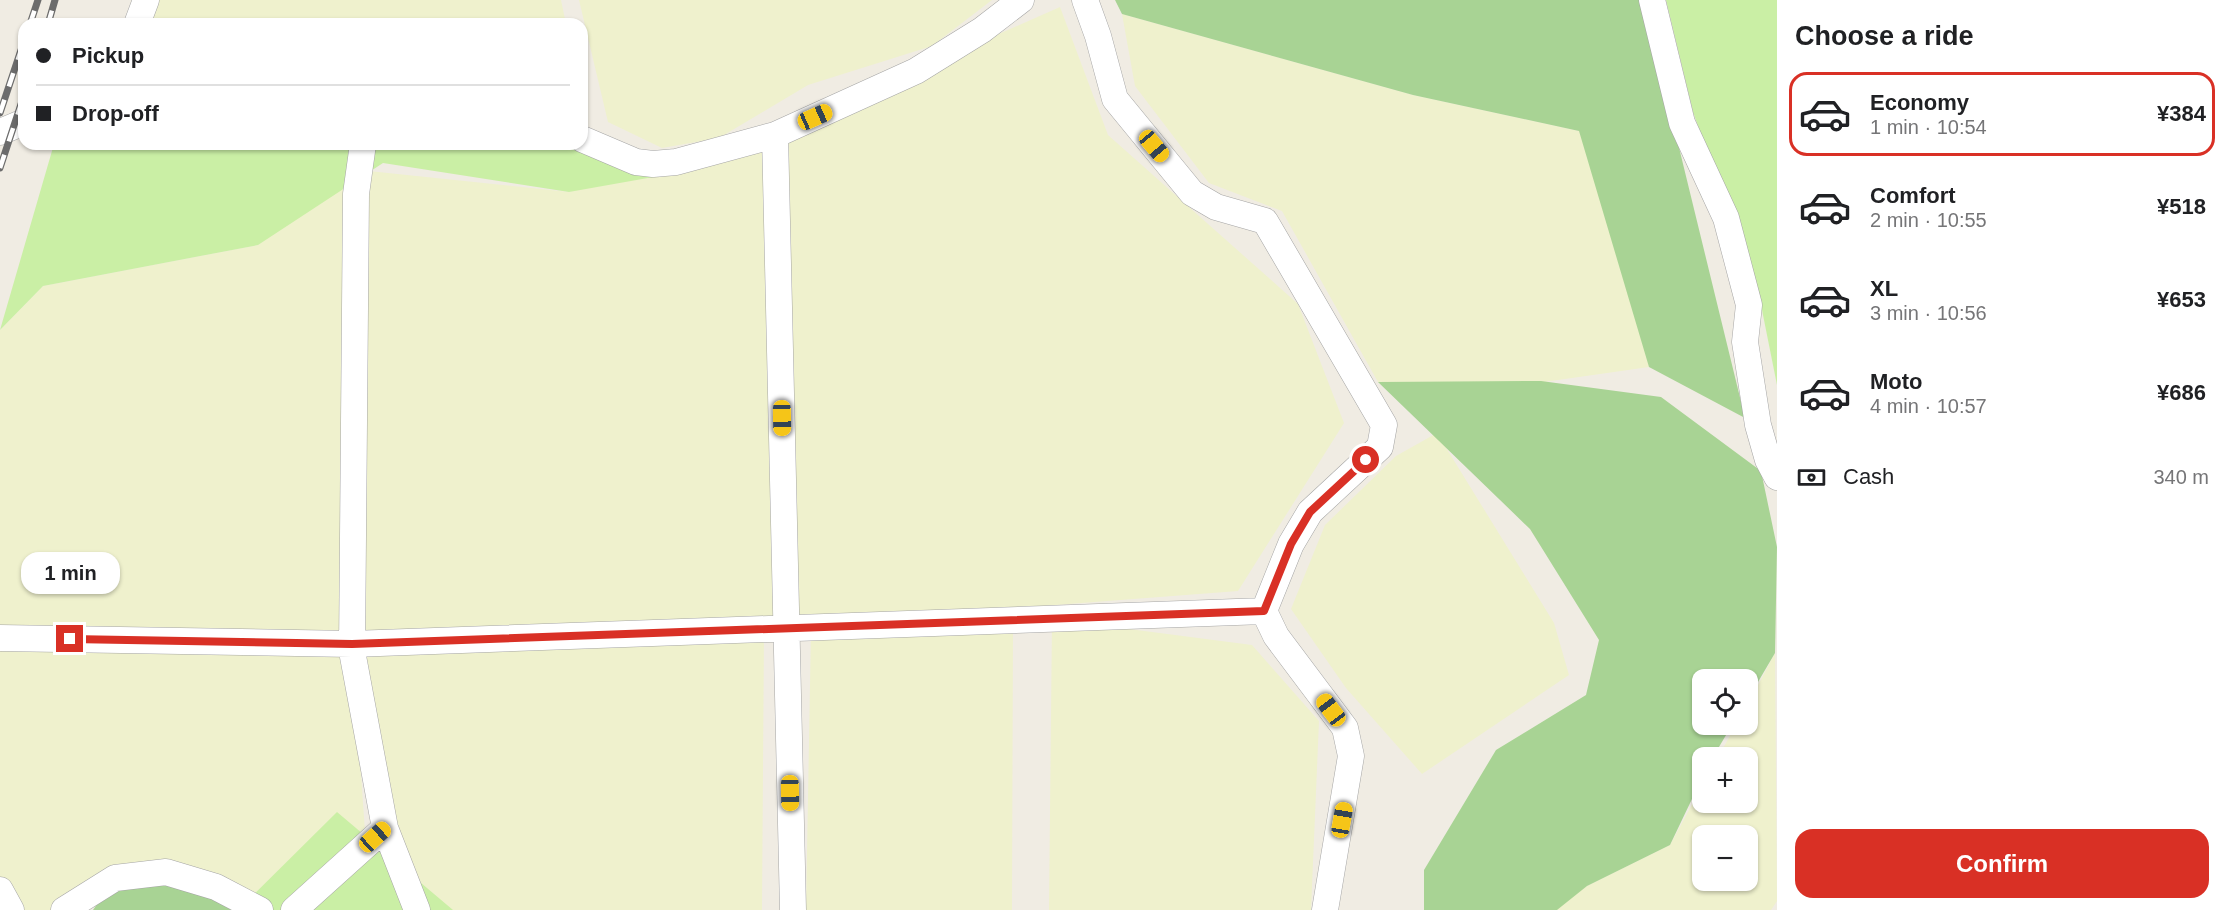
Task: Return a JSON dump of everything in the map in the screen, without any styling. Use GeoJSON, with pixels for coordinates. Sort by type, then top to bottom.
{"type":"FeatureCollection","features":[{"type":"Feature","properties":{"kind":"street"},"geometry":{"type":"LineString","coordinates":[[139,18],[146,0]]}},
{"type":"Feature","properties":{"kind":"street"},"geometry":{"type":"LineString","coordinates":[[588,142],[636,162],[653,164],[676,162],[775,135],[916,71],[982,30],[1021,0]]}},
{"type":"Feature","properties":{"kind":"street"},"geometry":{"type":"LineString","coordinates":[[1085,0],[1098,36],[1115,99],[1192,193],[1216,207],[1265,221],[1384,425],[1380,447],[1310,512],[1291,544],[1264,611],[1276,636],[1345,728],[1351,756],[1325,910]]}},
{"type":"Feature","properties":{"kind":"street"},"geometry":{"type":"LineString","coordinates":[[1652,0],[1682,123],[1726,218],[1749,305],[1745,342],[1758,425],[1768,460],[1777,477]]}},
{"type":"Feature","properties":{"kind":"street"},"geometry":{"type":"LineString","coordinates":[[0,132],[18,124]]}},
{"type":"Feature","properties":{"kind":"street"},"geometry":{"type":"LineString","coordinates":[[775,135],[793,910]]}},
{"type":"Feature","properties":{"kind":"street"},"geometry":{"type":"LineString","coordinates":[[362,150],[356,194],[352,644],[385,828],[417,910]]}},
{"type":"Feature","properties":{"kind":"street"},"geometry":{"type":"LineString","coordinates":[[0,638],[352,644],[1264,611]]}},
{"type":"Feature","properties":{"kind":"street"},"geometry":{"type":"LineString","coordinates":[[294,910],[385,828]]}},
{"type":"Feature","properties":{"kind":"street"},"geometry":{"type":"LineString","coordinates":[[64,910],[115,878],[166,872],[216,886],[260,910]]}},
{"type":"Feature","properties":{"kind":"street"},"geometry":{"type":"LineString","coordinates":[[0,890],[11,910]]}},
{"type":"Feature","properties":{"kind":"green space"},"geometry":{"type":"Polygon","coordinates":[[[146,0],[561,0],[565,18],[139,18],[146,0]]]}},
{"type":"Feature","properties":{"kind":"green space"},"geometry":{"type":"Polygon","coordinates":[[[579,0],[992,0],[932,46],[808,85],[719,138],[662,148],[608,122],[588,38],[588,18],[583,18],[579,0]]]}},
{"type":"Feature","properties":{"kind":"green space"},"geometry":{"type":"Polygon","coordinates":[[[1115,0],[1643,0],[1745,418],[1649,367],[1579,131],[1413,95],[1122,14],[1115,0]]]}},
{"type":"Feature","properties":{"kind":"green space"},"geometry":{"type":"Polygon","coordinates":[[[1666,0],[1777,0],[1777,385],[1760,300],[1693,112],[1666,0]]]}},
{"type":"Feature","properties":{"kind":"green space"},"geometry":{"type":"Polygon","coordinates":[[[1060,7],[1108,135],[1298,304],[1344,423],[1238,591],[701,632],[283,634],[0,625],[0,330],[43,286],[258,245],[359,170],[569,192],[758,140],[1060,7]]]}},
{"type":"Feature","properties":{"kind":"green space"},"geometry":{"type":"Polygon","coordinates":[[[1122,14],[1413,95],[1579,131],[1629,259],[1649,367],[1544,382],[1378,382],[1282,211],[1209,183],[1135,86],[1122,14]]]}},
{"type":"Feature","properties":{"kind":"green space"},"geometry":{"type":"Polygon","coordinates":[[[588,149],[659,176],[569,192],[383,163],[258,245],[43,286],[0,330],[52,150],[588,149]]]}},
{"type":"Feature","properties":{"kind":"green space"},"geometry":{"type":"Polygon","coordinates":[[[1541,381],[1661,397],[1761,471],[1777,547],[1775,653],[1758,682],[1758,669],[1692,669],[1692,735],[1726,735],[1719,747],[1692,747],[1692,799],[1670,845],[1587,886],[1557,910],[1424,910],[1424,870],[1496,750],[1586,695],[1599,640],[1530,529],[1378,382],[1541,381]]]}},
{"type":"Feature","properties":{"kind":"green space"},"geometry":{"type":"Polygon","coordinates":[[[1437,433],[1554,623],[1569,675],[1422,774],[1346,688],[1291,609],[1325,525],[1396,456],[1437,433]]]}},
{"type":"Feature","properties":{"kind":"green space"},"geometry":{"type":"Polygon","coordinates":[[[1052,619],[1252,645],[1319,721],[1311,910],[1049,910],[1052,619]]]}},
{"type":"Feature","properties":{"kind":"green space"},"geometry":{"type":"Polygon","coordinates":[[[1013,621],[1012,910],[806,910],[811,629],[1013,621]]]}},
{"type":"Feature","properties":{"kind":"green space"},"geometry":{"type":"Polygon","coordinates":[[[764,630],[762,910],[439,910],[385,828],[353,659],[366,846],[294,910],[149,874],[69,910],[21,910],[0,887],[0,639],[764,630]]]}},
{"type":"Feature","properties":{"kind":"green space"},"geometry":{"type":"Polygon","coordinates":[[[1775,653],[1777,901],[1771,910],[1552,910],[1587,886],[1670,845],[1692,804],[1692,813],[1758,813],[1758,747],[1724,747],[1730,735],[1758,735],[1758,685],[1775,653]]]}},
{"type":"Feature","properties":{"kind":"green space"},"geometry":{"type":"Polygon","coordinates":[[[337,812],[453,910],[238,910],[337,812]]]}},
{"type":"Feature","properties":{"kind":"green space"},"geometry":{"type":"Polygon","coordinates":[[[149,874],[249,910],[93,910],[115,878],[149,874]]]}},
{"type":"Feature","properties":{"kind":"railway"},"geometry":{"type":"LineString","coordinates":[[32,18],[38,0]]}},
{"type":"Feature","properties":{"kind":"railway"},"geometry":{"type":"LineString","coordinates":[[50,18],[55,0]]}},
{"type":"Feature","properties":{"kind":"railway"},"geometry":{"type":"LineString","coordinates":[[0,113],[18,59]]}},
{"type":"Feature","properties":{"kind":"railway"},"geometry":{"type":"LineString","coordinates":[[0,168],[18,113]]}},
{"type":"Feature","properties":{"kind":"route"},"geometry":{"type":"LineString","coordinates":[[70,639],[352,644],[1264,611],[1291,544],[1310,512],[1366,460]]}}]}
